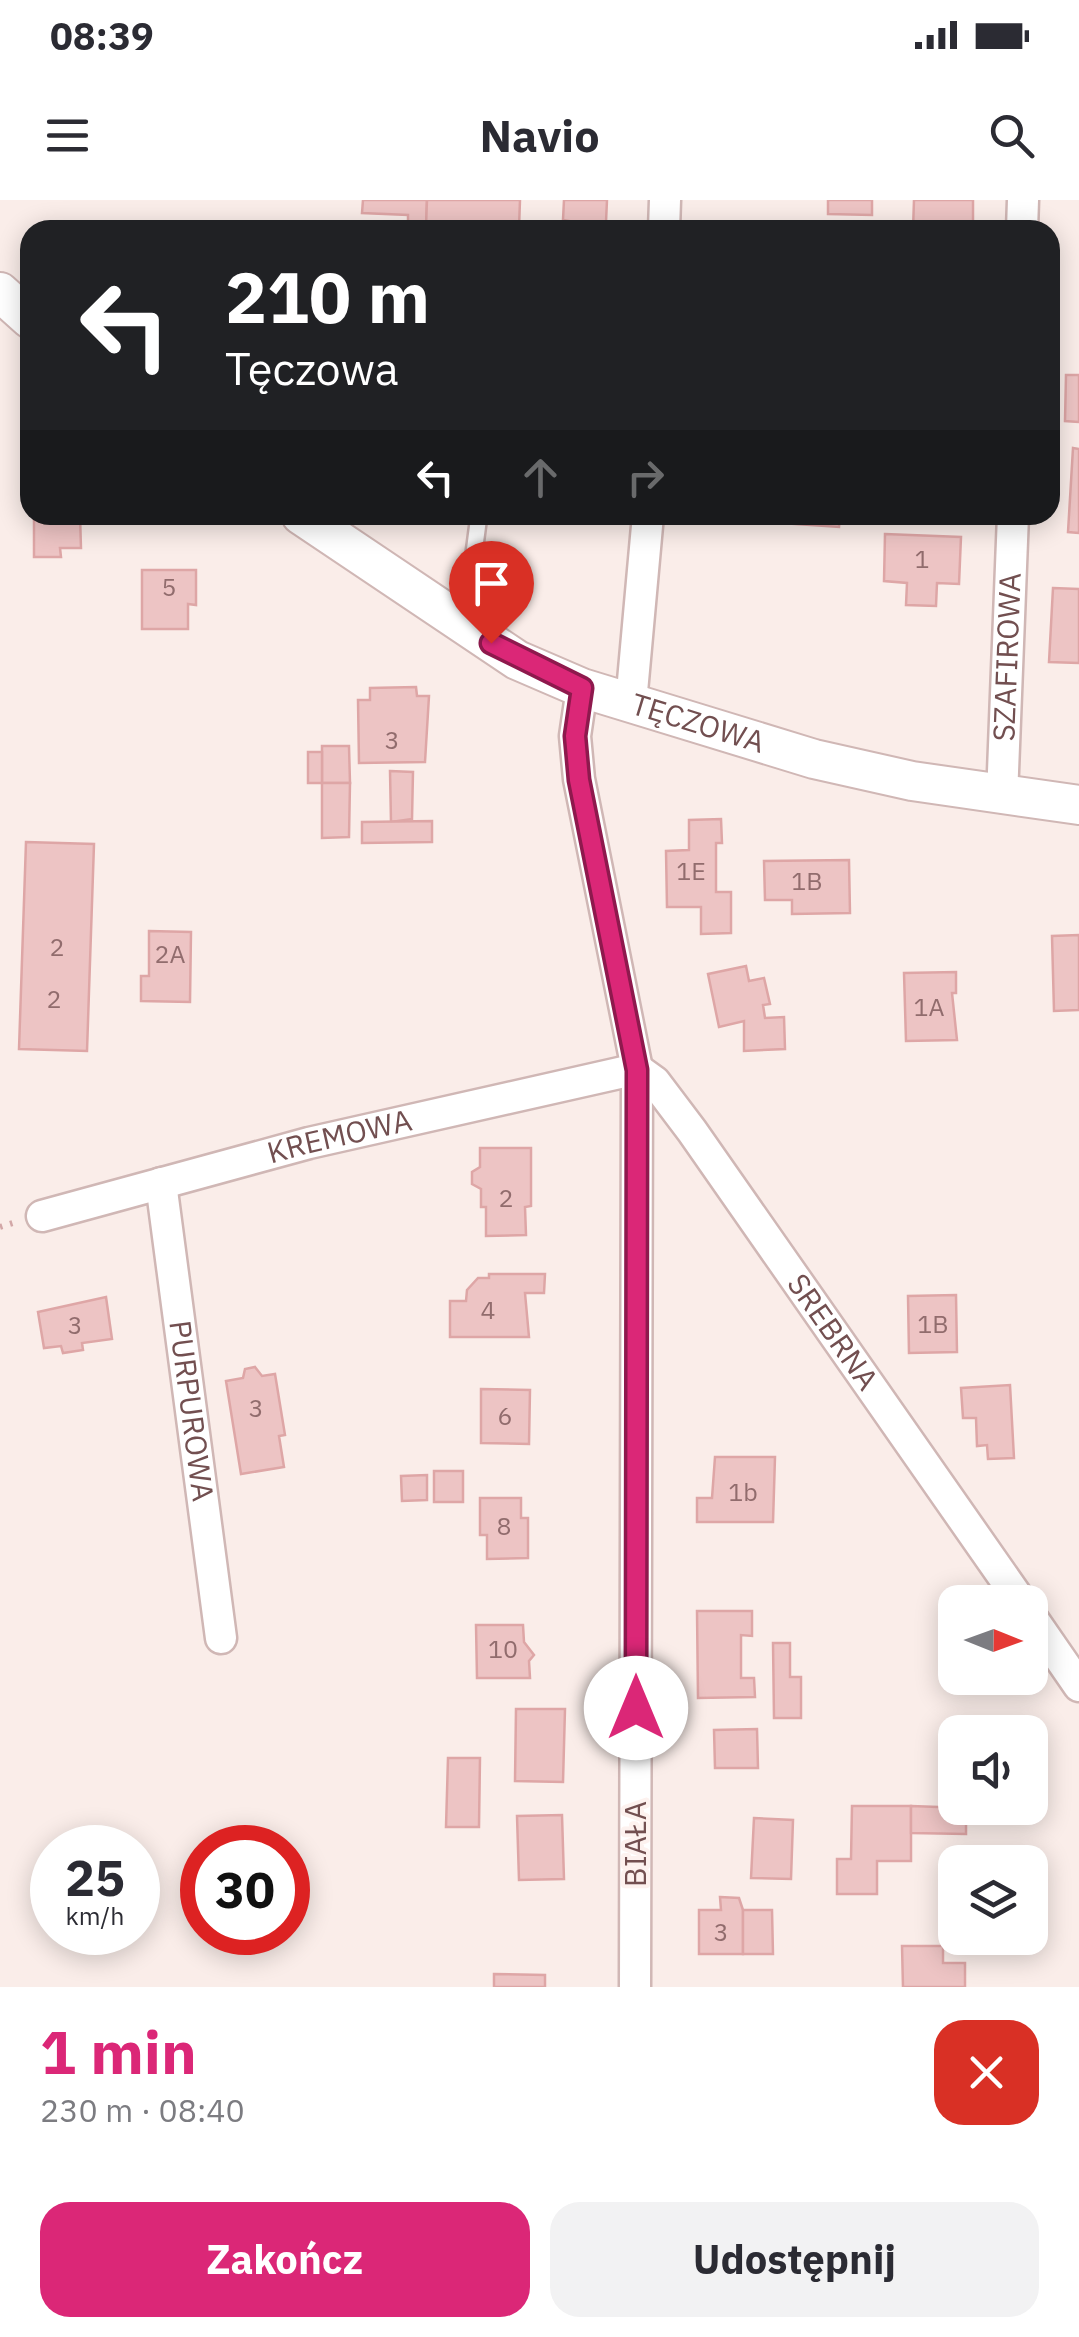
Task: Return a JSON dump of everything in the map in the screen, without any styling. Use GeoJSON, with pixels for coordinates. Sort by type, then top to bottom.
{"type":"FeatureCollection","features":[{"type":"Feature","properties":{"kind":"street"},"geometry":{"type":"LineString","coordinates":[[0,292],[20,309]]}},
{"type":"Feature","properties":{"kind":"street","name":"TĘCZOWA"},"geometry":{"type":"LineString","coordinates":[[315,525],[517,660],[582,688],[814,759],[1002,797],[1079,805]]}},
{"type":"Feature","properties":{"kind":"street"},"geometry":{"type":"LineString","coordinates":[[630,703],[647,525]]}},
{"type":"Feature","properties":{"kind":"street","name":"SZAFIROWA"},"geometry":{"type":"LineString","coordinates":[[1002,797],[1013,525]]}},
{"type":"Feature","properties":{"kind":"street","name":"BIAŁA"},"geometry":{"type":"LineString","coordinates":[[582,688],[575,736],[579,780],[637,1070],[636,1987]]}},
{"type":"Feature","properties":{"kind":"street","name":"KREMOWA"},"geometry":{"type":"LineString","coordinates":[[42,1216],[310,1143],[637,1070]]}},
{"type":"Feature","properties":{"kind":"street","name":"SREBRNA"},"geometry":{"type":"LineString","coordinates":[[637,1070],[654,1082],[692,1130],[1009,1585]]}},
{"type":"Feature","properties":{"kind":"street","name":"PURPUROWA"},"geometry":{"type":"LineString","coordinates":[[162,1182],[221,1638]]}},
{"type":"Feature","properties":{"kind":"street"},"geometry":{"type":"LineString","coordinates":[[1048,1641],[1079,1686]]}},
{"type":"Feature","properties":{"kind":"lane"},"geometry":{"type":"LineString","coordinates":[[465,626],[478,525]]}},
{"type":"Feature","properties":{"kind":"building"},"geometry":{"type":"Polygon","coordinates":[[[363,200],[427,200],[426,220],[362,213],[363,200]]]}},
{"type":"Feature","properties":{"kind":"building"},"geometry":{"type":"Polygon","coordinates":[[[427,200],[520,200],[519,220],[426,220],[427,200]]]}},
{"type":"Feature","properties":{"kind":"building"},"geometry":{"type":"Polygon","coordinates":[[[564,200],[607,200],[606,220],[563,220],[564,200]]]}},
{"type":"Feature","properties":{"kind":"building"},"geometry":{"type":"Polygon","coordinates":[[[828,200],[872,200],[872,215],[828,214],[828,200]]]}},
{"type":"Feature","properties":{"kind":"building"},"geometry":{"type":"Polygon","coordinates":[[[914,200],[973,200],[973,220],[913,220],[914,200]]]}},
{"type":"Feature","properties":{"kind":"building"},"geometry":{"type":"Polygon","coordinates":[[[1066,375],[1079,375],[1079,422],[1065,421],[1066,375]]]}},
{"type":"Feature","properties":{"kind":"building"},"geometry":{"type":"Polygon","coordinates":[[[1073,448],[1079,449],[1079,533],[1068,532],[1073,448]]]}},
{"type":"Feature","properties":{"kind":"building"},"geometry":{"type":"Polygon","coordinates":[[[34,525],[80,525],[81,548],[60,548],[61,557],[34,557],[34,525]]]}},
{"type":"Feature","properties":{"kind":"building"},"geometry":{"type":"Polygon","coordinates":[[[885,534],[961,537],[959,584],[937,583],[936,606],[906,605],[907,583],[884,581],[885,534]]]}},
{"type":"Feature","properties":{"kind":"building"},"geometry":{"type":"Polygon","coordinates":[[[142,570],[196,570],[196,605],[188,604],[188,629],[142,629],[142,570]]]}},
{"type":"Feature","properties":{"kind":"building"},"geometry":{"type":"Polygon","coordinates":[[[1053,588],[1079,589],[1079,663],[1049,662],[1053,588]]]}},
{"type":"Feature","properties":{"kind":"building"},"geometry":{"type":"Polygon","coordinates":[[[416,687],[417,696],[429,696],[425,762],[359,763],[358,700],[370,700],[370,688],[416,687]]]}},
{"type":"Feature","properties":{"kind":"building"},"geometry":{"type":"Polygon","coordinates":[[[322,746],[349,746],[350,783],[322,783],[322,746]]]}},
{"type":"Feature","properties":{"kind":"building"},"geometry":{"type":"Polygon","coordinates":[[[308,752],[322,752],[322,783],[308,783],[308,752]]]}},
{"type":"Feature","properties":{"kind":"building"},"geometry":{"type":"Polygon","coordinates":[[[390,771],[413,772],[412,819],[391,822],[390,771]]]}},
{"type":"Feature","properties":{"kind":"building"},"geometry":{"type":"Polygon","coordinates":[[[322,783],[350,783],[349,837],[322,838],[322,783]]]}},
{"type":"Feature","properties":{"kind":"building"},"geometry":{"type":"Polygon","coordinates":[[[721,819],[722,843],[716,843],[716,892],[731,892],[731,933],[701,934],[701,907],[667,907],[666,851],[689,850],[689,820],[721,819]]]}},
{"type":"Feature","properties":{"kind":"building"},"geometry":{"type":"Polygon","coordinates":[[[432,821],[432,842],[362,843],[362,822],[432,821]]]}},
{"type":"Feature","properties":{"kind":"building"},"geometry":{"type":"Polygon","coordinates":[[[26,842],[94,844],[87,1051],[19,1049],[26,842]]]}},
{"type":"Feature","properties":{"kind":"building"},"geometry":{"type":"Polygon","coordinates":[[[849,860],[850,913],[792,914],[792,900],[765,900],[764,861],[849,860]]]}},
{"type":"Feature","properties":{"kind":"building"},"geometry":{"type":"Polygon","coordinates":[[[149,931],[191,932],[190,1002],[141,1001],[141,976],[149,976],[149,931]]]}},
{"type":"Feature","properties":{"kind":"building"},"geometry":{"type":"Polygon","coordinates":[[[1079,935],[1079,1010],[1054,1011],[1052,936],[1079,935]]]}},
{"type":"Feature","properties":{"kind":"building"},"geometry":{"type":"Polygon","coordinates":[[[746,966],[749,981],[764,978],[770,1004],[763,1005],[765,1018],[784,1017],[785,1049],[744,1051],[744,1021],[719,1027],[708,974],[746,966]]]}},
{"type":"Feature","properties":{"kind":"building"},"geometry":{"type":"Polygon","coordinates":[[[956,972],[956,993],[952,993],[957,1040],[906,1041],[904,973],[956,972]]]}},
{"type":"Feature","properties":{"kind":"building"},"geometry":{"type":"Polygon","coordinates":[[[480,1148],[531,1148],[531,1206],[525,1207],[526,1235],[486,1236],[486,1207],[481,1207],[481,1189],[472,1184],[472,1172],[480,1167],[480,1148]]]}},
{"type":"Feature","properties":{"kind":"building"},"geometry":{"type":"Polygon","coordinates":[[[489,1274],[545,1274],[544,1293],[525,1293],[529,1337],[450,1337],[450,1301],[466,1301],[467,1290],[478,1278],[489,1278],[489,1274]]]}},
{"type":"Feature","properties":{"kind":"building"},"geometry":{"type":"Polygon","coordinates":[[[956,1295],[957,1352],[909,1353],[908,1296],[956,1295]]]}},
{"type":"Feature","properties":{"kind":"building"},"geometry":{"type":"Polygon","coordinates":[[[106,1297],[112,1339],[82,1343],[83,1350],[63,1353],[61,1346],[44,1348],[38,1312],[106,1297]]]}},
{"type":"Feature","properties":{"kind":"building"},"geometry":{"type":"Polygon","coordinates":[[[255,1367],[262,1376],[275,1374],[285,1435],[279,1436],[284,1467],[241,1474],[226,1381],[243,1378],[245,1369],[255,1367]]]}},
{"type":"Feature","properties":{"kind":"building"},"geometry":{"type":"Polygon","coordinates":[[[1010,1385],[1014,1458],[988,1459],[987,1445],[977,1446],[976,1418],[963,1418],[961,1388],[1010,1385]]]}},
{"type":"Feature","properties":{"kind":"building"},"geometry":{"type":"Polygon","coordinates":[[[481,1389],[530,1390],[529,1444],[481,1443],[481,1389]]]}},
{"type":"Feature","properties":{"kind":"building"},"geometry":{"type":"Polygon","coordinates":[[[715,1457],[775,1457],[773,1522],[697,1522],[697,1498],[712,1498],[715,1457]]]}},
{"type":"Feature","properties":{"kind":"building"},"geometry":{"type":"Polygon","coordinates":[[[434,1471],[463,1471],[463,1502],[434,1502],[434,1471]]]}},
{"type":"Feature","properties":{"kind":"building"},"geometry":{"type":"Polygon","coordinates":[[[427,1475],[427,1500],[402,1501],[401,1476],[427,1475]]]}},
{"type":"Feature","properties":{"kind":"building"},"geometry":{"type":"Polygon","coordinates":[[[480,1498],[521,1498],[521,1518],[528,1518],[528,1558],[487,1559],[487,1535],[480,1535],[480,1498]]]}},
{"type":"Feature","properties":{"kind":"building"},"geometry":{"type":"Polygon","coordinates":[[[697,1611],[752,1611],[752,1636],[741,1635],[741,1678],[754,1678],[755,1697],[698,1698],[697,1611]]]}},
{"type":"Feature","properties":{"kind":"building"},"geometry":{"type":"Polygon","coordinates":[[[476,1625],[523,1625],[524,1642],[534,1655],[529,1661],[530,1678],[477,1678],[476,1625]]]}},
{"type":"Feature","properties":{"kind":"building"},"geometry":{"type":"Polygon","coordinates":[[[773,1643],[790,1643],[790,1677],[801,1677],[801,1718],[774,1718],[773,1643]]]}},
{"type":"Feature","properties":{"kind":"building"},"geometry":{"type":"Polygon","coordinates":[[[516,1709],[565,1709],[563,1782],[515,1781],[516,1709]]]}},
{"type":"Feature","properties":{"kind":"building"},"geometry":{"type":"Polygon","coordinates":[[[757,1729],[758,1768],[715,1768],[714,1730],[757,1729]]]}},
{"type":"Feature","properties":{"kind":"building"},"geometry":{"type":"Polygon","coordinates":[[[448,1758],[480,1758],[479,1827],[446,1827],[448,1758]]]}},
{"type":"Feature","properties":{"kind":"building"},"geometry":{"type":"Polygon","coordinates":[[[852,1806],[911,1806],[911,1861],[877,1861],[877,1894],[837,1894],[837,1859],[851,1859],[852,1806]]]}},
{"type":"Feature","properties":{"kind":"building"},"geometry":{"type":"Polygon","coordinates":[[[911,1806],[938,1807],[938,1825],[966,1825],[966,1834],[911,1833],[911,1806]]]}},
{"type":"Feature","properties":{"kind":"building"},"geometry":{"type":"Polygon","coordinates":[[[562,1815],[564,1879],[519,1880],[517,1816],[562,1815]]]}},
{"type":"Feature","properties":{"kind":"building"},"geometry":{"type":"Polygon","coordinates":[[[754,1818],[793,1820],[791,1879],[751,1878],[754,1818]]]}},
{"type":"Feature","properties":{"kind":"building"},"geometry":{"type":"Polygon","coordinates":[[[720,1897],[739,1898],[743,1910],[743,1954],[699,1954],[699,1910],[721,1910],[720,1897]]]}},
{"type":"Feature","properties":{"kind":"building"},"geometry":{"type":"Polygon","coordinates":[[[743,1910],[772,1910],[773,1954],[743,1954],[743,1910]]]}},
{"type":"Feature","properties":{"kind":"building"},"geometry":{"type":"Polygon","coordinates":[[[902,1946],[938,1946],[943,1963],[965,1963],[965,1987],[903,1987],[902,1946]]]}},
{"type":"Feature","properties":{"kind":"building"},"geometry":{"type":"Polygon","coordinates":[[[494,1974],[545,1975],[545,1987],[494,1987],[494,1974]]]}},
{"type":"Feature","properties":{"kind":"route"},"geometry":{"type":"LineString","coordinates":[[491,643],[517,660],[582,688],[575,736],[579,780],[637,1070],[636,1708]]}}]}
